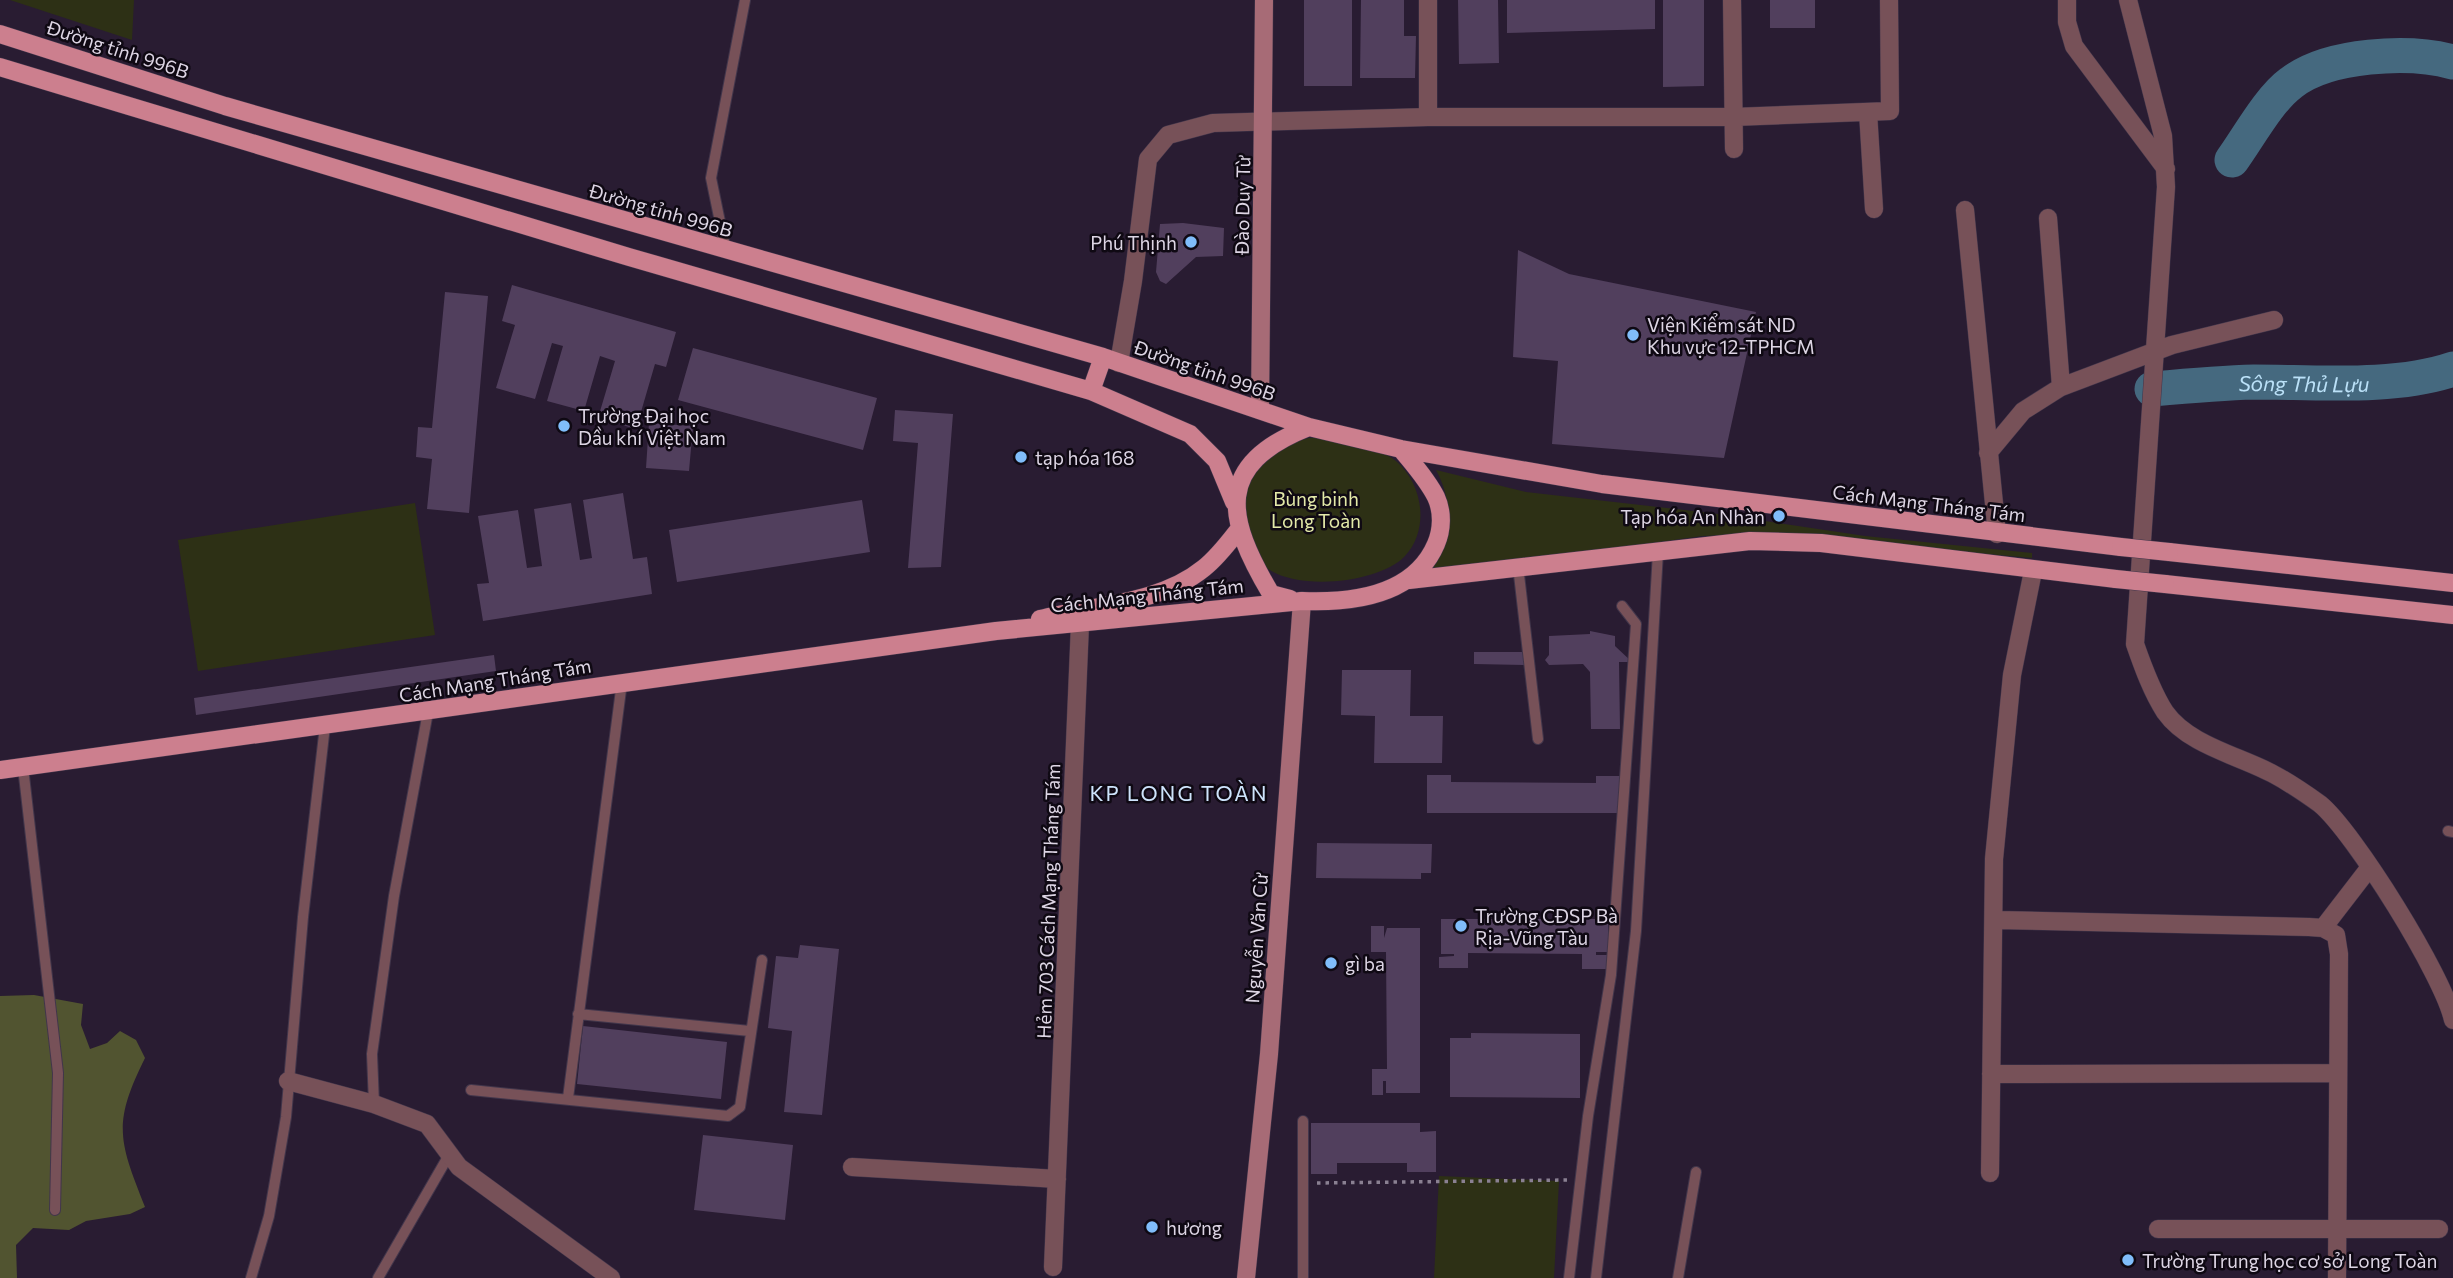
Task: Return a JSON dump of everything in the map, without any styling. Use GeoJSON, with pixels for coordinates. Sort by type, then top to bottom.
{"type":"FeatureCollection","features":[{"type":"Feature","properties":{"kind":"main road","name":"Đào Duy Từ"},"geometry":{"type":"LineString","coordinates":[[1260,410],[1264,0]]}},
{"type":"Feature","properties":{"kind":"main road","name":"Đường tỉnh 996B"},"geometry":{"type":"LineString","coordinates":[[0,34],[225,106],[1111,360],[1309,427]]}},
{"type":"Feature","properties":{"kind":"main road"},"geometry":{"type":"LineString","coordinates":[[0,67],[1091,391],[1190,434],[1217,461],[1234,502],[1247,549],[1271,594],[1302,601],[1338,602],[1390,589],[1409,580],[1750,541],[1821,543],[2033,571],[2453,615]]}},
{"type":"Feature","properties":{"kind":"main road"},"geometry":{"type":"LineString","coordinates":[[213,132],[225,106]]}},
{"type":"Feature","properties":{"kind":"main road"},"geometry":{"type":"LineString","coordinates":[[1091,391],[1111,360]]}},
{"type":"Feature","properties":{"kind":"main road"},"geometry":{"type":"LineString","coordinates":[[1234,502],[1248,468],[1286,436],[1309,427],[1401,449],[1430,488],[1441,520],[1430,558],[1409,580]]}},
{"type":"Feature","properties":{"kind":"main road","name":"Cách Mạng Tháng Tám"},"geometry":{"type":"LineString","coordinates":[[1401,449],[1602,484],[1997,534],[2453,583]]}},
{"type":"Feature","properties":{"kind":"main road","name":"Cách Mạng Tháng Tám"},"geometry":{"type":"LineString","coordinates":[[996,631],[1149,596],[1180,584],[1204,568],[1240,528]]}},
{"type":"Feature","properties":{"kind":"main road","name":"Cách Mạng Tháng Tám"},"geometry":{"type":"LineString","coordinates":[[0,770],[996,631],[1302,601]]}},
{"type":"Feature","properties":{"kind":"main road","name":"Nguyễn Văn Cừ"},"geometry":{"type":"LineString","coordinates":[[1246,1278],[1269,1054],[1302,601]]}},
{"type":"Feature","properties":{"kind":"street"},"geometry":{"type":"LineString","coordinates":[[1428,117],[1429,0]]}},
{"type":"Feature","properties":{"kind":"street"},"geometry":{"type":"LineString","coordinates":[[1732,0],[1734,149]]}},
{"type":"Feature","properties":{"kind":"street"},"geometry":{"type":"LineString","coordinates":[[1111,360],[1133,281],[1147,159],[1168,135],[1213,124],[1428,117],[1733,117],[1890,111],[1889,0]]}},
{"type":"Feature","properties":{"kind":"street"},"geometry":{"type":"LineString","coordinates":[[2067,0],[2067,22],[2074,46],[2166,169]]}},
{"type":"Feature","properties":{"kind":"street"},"geometry":{"type":"LineString","coordinates":[[2129,0],[2163,136],[2166,169],[2135,644],[2151,685],[2166,713],[2190,733],[2275,775],[2319,804],[2348,833],[2434,974],[2453,1020]]}},
{"type":"Feature","properties":{"kind":"street"},"geometry":{"type":"LineString","coordinates":[[1868,112],[1874,209]]}},
{"type":"Feature","properties":{"kind":"street"},"geometry":{"type":"LineString","coordinates":[[1965,210],[1997,534]]}},
{"type":"Feature","properties":{"kind":"street"},"geometry":{"type":"LineString","coordinates":[[2048,218],[2061,387]]}},
{"type":"Feature","properties":{"kind":"street"},"geometry":{"type":"LineString","coordinates":[[1988,453],[2023,411],[2061,387],[2153,352],[2274,320]]}},
{"type":"Feature","properties":{"kind":"street"},"geometry":{"type":"LineString","coordinates":[[1990,1173],[1996,920],[1994,859],[2012,676],[2033,571]]}},
{"type":"Feature","properties":{"kind":"street","name":"Hẻm 703 Cách Mạng Tháng Tám"},"geometry":{"type":"LineString","coordinates":[[1053,1267],[1080,624]]}},
{"type":"Feature","properties":{"kind":"street"},"geometry":{"type":"LineString","coordinates":[[2323,928],[2370,867]]}},
{"type":"Feature","properties":{"kind":"street"},"geometry":{"type":"LineString","coordinates":[[1996,920],[2323,928],[2336,935],[2339,954],[2336,1073],[2337,1278]]}},
{"type":"Feature","properties":{"kind":"street"},"geometry":{"type":"LineString","coordinates":[[1991,1074],[2336,1073]]}},
{"type":"Feature","properties":{"kind":"street"},"geometry":{"type":"LineString","coordinates":[[289,1081],[374,1104],[427,1124],[459,1167],[611,1278]]}},
{"type":"Feature","properties":{"kind":"street"},"geometry":{"type":"LineString","coordinates":[[852,1167],[1057,1179]]}},
{"type":"Feature","properties":{"kind":"street"},"geometry":{"type":"LineString","coordinates":[[2158,1229],[2439,1229]]}},
{"type":"Feature","properties":{"kind":"lane"},"geometry":{"type":"LineString","coordinates":[[726,251],[711,178],[745,0]]}},
{"type":"Feature","properties":{"kind":"lane"},"geometry":{"type":"LineString","coordinates":[[1596,1278],[1634,952],[1658,552]]}},
{"type":"Feature","properties":{"kind":"lane"},"geometry":{"type":"LineString","coordinates":[[1518,566],[1538,739]]}},
{"type":"Feature","properties":{"kind":"lane"},"geometry":{"type":"LineString","coordinates":[[1569,1278],[1611,975],[1617,903],[1636,624],[1622,606]]}},
{"type":"Feature","properties":{"kind":"lane"},"geometry":{"type":"LineString","coordinates":[[568,1098],[622,682]]}},
{"type":"Feature","properties":{"kind":"lane"},"geometry":{"type":"LineString","coordinates":[[374,1104],[371,1071],[383,975],[428,712]]}},
{"type":"Feature","properties":{"kind":"lane"},"geometry":{"type":"LineString","coordinates":[[251,1278],[274,1190],[289,1081],[303,917],[325,726]]}},
{"type":"Feature","properties":{"kind":"lane"},"geometry":{"type":"LineString","coordinates":[[23,767],[58,1073],[55,1210]]}},
{"type":"Feature","properties":{"kind":"lane"},"geometry":{"type":"LineString","coordinates":[[471,1090],[728,1116],[740,1107],[762,960]]}},
{"type":"Feature","properties":{"kind":"lane"},"geometry":{"type":"LineString","coordinates":[[578,1014],[750,1031]]}},
{"type":"Feature","properties":{"kind":"lane"},"geometry":{"type":"LineString","coordinates":[[1303,1121],[1303,1278]]}},
{"type":"Feature","properties":{"kind":"lane"},"geometry":{"type":"LineString","coordinates":[[378,1278],[449,1155]]}},
{"type":"Feature","properties":{"kind":"lane"},"geometry":{"type":"LineString","coordinates":[[1678,1278],[1696,1172]]}},
{"type":"Feature","properties":{"kind":"path"},"geometry":{"type":"LineString","coordinates":[[1303,1184],[1581,1179]]}},
{"type":"Feature","properties":{"kind":"green space"},"geometry":{"type":"Polygon","coordinates":[[[10,0],[134,0],[132,40],[10,0]]]}},
{"type":"Feature","properties":{"kind":"green space","name":"Bùng binh Long Toàn"},"geometry":{"type":"Polygon","coordinates":[[[1309,438],[1330,439],[1367,447],[1396,461],[1405,471],[1417,494],[1420,520],[1413,545],[1405,556],[1392,566],[1355,578],[1312,581],[1274,572],[1256,556],[1247,529],[1242,492],[1255,473],[1278,451],[1309,438]]]}},
{"type":"Feature","properties":{"kind":"green space"},"geometry":{"type":"Polygon","coordinates":[[[1436,470],[1526,492],[1711,513],[1865,536],[2032,553],[2032,558],[1764,534],[1702,536],[1554,557],[1433,568],[1444,544],[1448,519],[1446,495],[1436,470]]]}},
{"type":"Feature","properties":{"kind":"green space"},"geometry":{"type":"Polygon","coordinates":[[[415,503],[435,635],[198,671],[178,540],[415,503]]]}},
{"type":"Feature","properties":{"kind":"green space"},"geometry":{"type":"Polygon","coordinates":[[[34,995],[83,1004],[81,1025],[90,1049],[107,1043],[120,1031],[136,1040],[145,1058],[127,1100],[123,1132],[129,1165],[145,1207],[130,1214],[86,1221],[69,1230],[33,1228],[16,1245],[17,1278],[0,1278],[0,996],[34,995]]]}},
{"type":"Feature","properties":{"kind":"green space"},"geometry":{"type":"Polygon","coordinates":[[[1439,1176],[1559,1181],[1554,1278],[1434,1278],[1439,1176]]]}},
{"type":"Feature","properties":{"kind":"building"},"geometry":{"type":"Polygon","coordinates":[[[1304,0],[1352,0],[1352,86],[1304,86],[1304,0]]]}},
{"type":"Feature","properties":{"kind":"building"},"geometry":{"type":"Polygon","coordinates":[[[1361,0],[1404,0],[1404,36],[1416,36],[1415,78],[1360,78],[1361,0]]]}},
{"type":"Feature","properties":{"kind":"building"},"geometry":{"type":"Polygon","coordinates":[[[1458,0],[1498,0],[1499,63],[1459,64],[1458,0]]]}},
{"type":"Feature","properties":{"kind":"building"},"geometry":{"type":"Polygon","coordinates":[[[1507,0],[1655,0],[1655,29],[1507,33],[1507,0]]]}},
{"type":"Feature","properties":{"kind":"building"},"geometry":{"type":"Polygon","coordinates":[[[1663,0],[1704,0],[1704,86],[1663,87],[1663,0]]]}},
{"type":"Feature","properties":{"kind":"building"},"geometry":{"type":"Polygon","coordinates":[[[1770,0],[1815,0],[1815,28],[1770,28],[1770,0]]]}},
{"type":"Feature","properties":{"kind":"building","name":"Phú Thịnh"},"geometry":{"type":"Polygon","coordinates":[[[1183,223],[1224,228],[1223,256],[1196,257],[1166,284],[1160,281],[1156,272],[1160,224],[1183,223]]]}},
{"type":"Feature","properties":{"kind":"building","name":"Viện Kiểm sát ND Khu vực 12-TPHCM"},"geometry":{"type":"Polygon","coordinates":[[[1518,250],[1569,274],[1756,312],[1724,458],[1552,444],[1558,361],[1513,357],[1518,250]]]}},
{"type":"Feature","properties":{"kind":"building"},"geometry":{"type":"Polygon","coordinates":[[[512,285],[676,332],[666,367],[655,364],[636,429],[598,418],[615,361],[600,356],[584,411],[547,401],[563,346],[552,343],[535,399],[496,388],[515,325],[502,321],[512,285]]]}},
{"type":"Feature","properties":{"kind":"building"},"geometry":{"type":"Polygon","coordinates":[[[445,292],[488,296],[469,513],[427,509],[432,459],[416,457],[418,427],[432,428],[445,292]]]}},
{"type":"Feature","properties":{"kind":"building"},"geometry":{"type":"Polygon","coordinates":[[[693,348],[877,398],[863,450],[678,400],[693,348]]]}},
{"type":"Feature","properties":{"kind":"building"},"geometry":{"type":"Polygon","coordinates":[[[895,410],[953,414],[941,567],[908,568],[918,443],[893,441],[895,410]]]}},
{"type":"Feature","properties":{"kind":"building"},"geometry":{"type":"Polygon","coordinates":[[[649,423],[693,426],[689,471],[646,468],[649,423]]]}},
{"type":"Feature","properties":{"kind":"building"},"geometry":{"type":"Polygon","coordinates":[[[623,493],[633,559],[647,557],[652,594],[483,621],[477,584],[489,583],[478,516],[518,510],[527,568],[542,566],[534,509],[571,503],[580,560],[592,558],[583,500],[623,493]]]}},
{"type":"Feature","properties":{"kind":"building"},"geometry":{"type":"Polygon","coordinates":[[[862,500],[870,552],[677,582],[669,530],[862,500]]]}},
{"type":"Feature","properties":{"kind":"building"},"geometry":{"type":"Polygon","coordinates":[[[1590,631],[1615,636],[1615,646],[1632,662],[1619,662],[1620,729],[1591,729],[1590,672],[1583,664],[1549,665],[1545,660],[1549,655],[1549,636],[1590,634],[1590,631]]]}},
{"type":"Feature","properties":{"kind":"building"},"geometry":{"type":"Polygon","coordinates":[[[1474,652],[1525,652],[1524,665],[1474,664],[1474,652]]]}},
{"type":"Feature","properties":{"kind":"building"},"geometry":{"type":"Polygon","coordinates":[[[494,655],[496,671],[196,715],[194,698],[494,655]]]}},
{"type":"Feature","properties":{"kind":"building"},"geometry":{"type":"Polygon","coordinates":[[[1342,670],[1411,670],[1410,716],[1443,716],[1442,763],[1374,763],[1375,716],[1341,715],[1342,670]]]}},
{"type":"Feature","properties":{"kind":"building"},"geometry":{"type":"Polygon","coordinates":[[[1427,775],[1451,775],[1451,782],[1596,783],[1596,776],[1621,776],[1621,813],[1427,813],[1427,775]]]}},
{"type":"Feature","properties":{"kind":"building"},"geometry":{"type":"Polygon","coordinates":[[[1317,843],[1432,844],[1431,873],[1421,873],[1421,879],[1316,878],[1317,843]]]}},
{"type":"Feature","properties":{"kind":"building"},"geometry":{"type":"Polygon","coordinates":[[[1441,919],[1608,919],[1608,952],[1596,952],[1596,955],[1611,955],[1611,969],[1582,969],[1582,954],[1468,953],[1468,968],[1439,968],[1439,957],[1454,956],[1441,954],[1441,919]]]}},
{"type":"Feature","properties":{"kind":"building"},"geometry":{"type":"Polygon","coordinates":[[[1371,926],[1384,926],[1384,938],[1387,928],[1420,928],[1420,1093],[1386,1093],[1386,1081],[1383,1081],[1383,1095],[1372,1095],[1372,1069],[1387,1069],[1386,952],[1371,952],[1371,926]]]}},
{"type":"Feature","properties":{"kind":"building"},"geometry":{"type":"Polygon","coordinates":[[[800,945],[839,949],[822,1115],[784,1112],[792,1031],[768,1028],[776,956],[798,958],[800,945]]]}},
{"type":"Feature","properties":{"kind":"building"},"geometry":{"type":"Polygon","coordinates":[[[583,1026],[727,1042],[721,1099],[577,1084],[583,1026]]]}},
{"type":"Feature","properties":{"kind":"building"},"geometry":{"type":"Polygon","coordinates":[[[1471,1033],[1580,1034],[1580,1098],[1450,1097],[1450,1038],[1471,1038],[1471,1033]]]}},
{"type":"Feature","properties":{"kind":"building"},"geometry":{"type":"Polygon","coordinates":[[[1311,1123],[1420,1123],[1420,1132],[1436,1131],[1436,1172],[1407,1172],[1407,1163],[1337,1163],[1337,1174],[1311,1174],[1311,1123]]]}},
{"type":"Feature","properties":{"kind":"building"},"geometry":{"type":"Polygon","coordinates":[[[703,1135],[793,1145],[785,1220],[694,1210],[703,1135]]]}},
{"type":"Feature","properties":{"kind":"waterway","name":"Sông Thủ Lựu"},"geometry":{"type":"LineString","coordinates":[[2232,160],[2275,99],[2291,83],[2307,73],[2347,60],[2369,57],[2414,56],[2453,62]]}},
{"type":"Feature","properties":{"kind":"waterway","name":"Sông Thủ Lựu"},"geometry":{"type":"LineString","coordinates":[[2152,389],[2254,382],[2381,382],[2453,369]]}},
{"type":"Feature","properties":{"kind":"place","name":"Phú Thịnh"},"geometry":{"type":"Point","coordinates":[1191,242]}},
{"type":"Feature","properties":{"kind":"place","name":"Viện Kiểm sát ND Khu vực 12-TPHCM"},"geometry":{"type":"Point","coordinates":[1633,335]}},
{"type":"Feature","properties":{"kind":"place","name":"Trường Đại học Dầu khí Việt Nam"},"geometry":{"type":"Point","coordinates":[564,426]}},
{"type":"Feature","properties":{"kind":"place","name":"tạp hóa 168"},"geometry":{"type":"Point","coordinates":[1021,457]}},
{"type":"Feature","properties":{"kind":"place","name":"Tạp hóa An Nhàn"},"geometry":{"type":"Point","coordinates":[1779,516]}},
{"type":"Feature","properties":{"kind":"place","name":"Trường CĐSP Bà Rịa-Vũng Tàu"},"geometry":{"type":"Point","coordinates":[1461,926]}},
{"type":"Feature","properties":{"kind":"place","name":"gì ba"},"geometry":{"type":"Point","coordinates":[1331,963]}},
{"type":"Feature","properties":{"kind":"place","name":"hương"},"geometry":{"type":"Point","coordinates":[1152,1227]}},
{"type":"Feature","properties":{"kind":"place","name":"Trường Trung học cơ sở Long Toàn"},"geometry":{"type":"Point","coordinates":[2128,1260]}},
{"type":"Feature","properties":{"kind":"district","name":"KP LONG TOÀN"},"geometry":{"type":"Point","coordinates":[1179,792]}}]}
